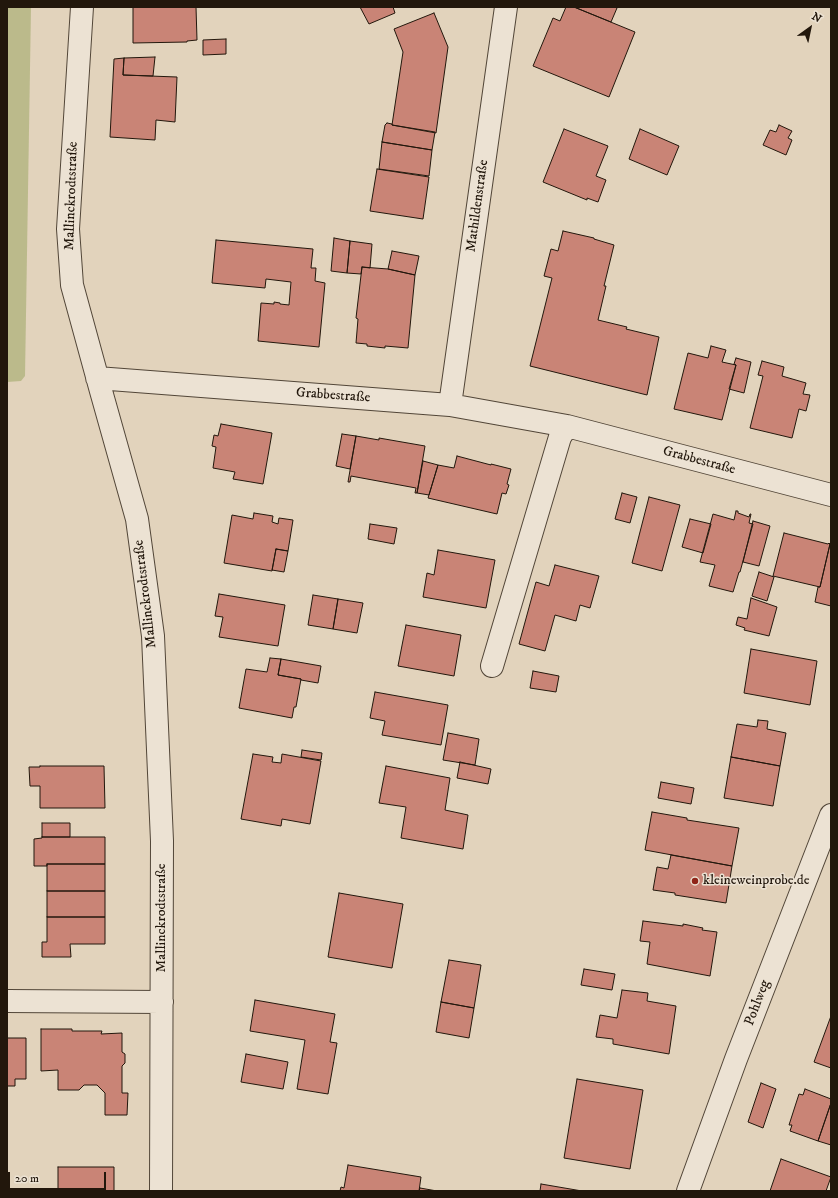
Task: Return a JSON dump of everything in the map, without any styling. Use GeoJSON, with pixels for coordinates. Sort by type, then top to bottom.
{"type":"FeatureCollection","features":[{"type":"Feature","properties":{"kind":"street","name":"Mallinckrodtstraße"},"geometry":{"type":"LineString","coordinates":[[82,7],[68,229],[72,285],[137,519],[153,636],[162,841],[161,1191]]}},
{"type":"Feature","properties":{"kind":"street","name":"Mathildenstraße"},"geometry":{"type":"LineString","coordinates":[[450,405],[506,7]]}},
{"type":"Feature","properties":{"kind":"street","name":"Grabbestraße"},"geometry":{"type":"LineString","coordinates":[[97,378],[450,405],[567,426],[831,496]]}},
{"type":"Feature","properties":{"kind":"street"},"geometry":{"type":"LineString","coordinates":[[492,666],[560,437],[567,426]]}},
{"type":"Feature","properties":{"kind":"street","name":"Pohlweg"},"geometry":{"type":"LineString","coordinates":[[688,1191],[736,1059],[831,815]]}},
{"type":"Feature","properties":{"kind":"street"},"geometry":{"type":"LineString","coordinates":[[7,1001],[162,1002]]}},
{"type":"Feature","properties":{"kind":"shaded area"},"geometry":{"type":"Polygon","coordinates":[[[7,7],[31,7],[25,376],[21,381],[7,382],[7,7]]]}},
{"type":"Feature","properties":{"kind":"building"},"geometry":{"type":"Polygon","coordinates":[[[133,7],[196,7],[197,40],[187,42],[133,43],[133,7]]]}},
{"type":"Feature","properties":{"kind":"building"},"geometry":{"type":"Polygon","coordinates":[[[360,7],[393,7],[395,13],[369,24],[360,7]]]}},
{"type":"Feature","properties":{"kind":"building"},"geometry":{"type":"Polygon","coordinates":[[[566,7],[574,7],[635,32],[609,97],[533,66],[553,18],[560,21],[566,7]]]}},
{"type":"Feature","properties":{"kind":"building"},"geometry":{"type":"Polygon","coordinates":[[[574,7],[614,7],[617,8],[611,22],[574,7]]]}},
{"type":"Feature","properties":{"kind":"building"},"geometry":{"type":"Polygon","coordinates":[[[434,13],[448,47],[436,133],[392,125],[403,52],[394,29],[434,13]]]}},
{"type":"Feature","properties":{"kind":"building"},"geometry":{"type":"Polygon","coordinates":[[[226,39],[226,54],[203,55],[203,40],[226,39]]]}},
{"type":"Feature","properties":{"kind":"building"},"geometry":{"type":"Polygon","coordinates":[[[155,57],[153,76],[123,75],[124,58],[155,57]]]}},
{"type":"Feature","properties":{"kind":"building"},"geometry":{"type":"Polygon","coordinates":[[[124,58],[123,75],[177,77],[175,122],[156,120],[155,140],[110,137],[114,59],[124,58]]]}},
{"type":"Feature","properties":{"kind":"building"},"geometry":{"type":"Polygon","coordinates":[[[387,123],[435,132],[432,150],[382,142],[385,125],[387,123]]]}},
{"type":"Feature","properties":{"kind":"building"},"geometry":{"type":"Polygon","coordinates":[[[779,125],[792,131],[788,138],[792,140],[786,155],[763,145],[770,130],[776,132],[779,125]]]}},
{"type":"Feature","properties":{"kind":"building"},"geometry":{"type":"Polygon","coordinates":[[[564,129],[608,146],[596,176],[606,180],[598,202],[587,198],[587,200],[543,182],[564,129]]]}},
{"type":"Feature","properties":{"kind":"building"},"geometry":{"type":"Polygon","coordinates":[[[640,129],[679,146],[667,175],[629,159],[640,129]]]}},
{"type":"Feature","properties":{"kind":"building"},"geometry":{"type":"Polygon","coordinates":[[[382,142],[432,150],[429,176],[379,169],[382,142]]]}},
{"type":"Feature","properties":{"kind":"building"},"geometry":{"type":"Polygon","coordinates":[[[377,169],[429,177],[423,219],[370,211],[377,169]]]}},
{"type":"Feature","properties":{"kind":"building"},"geometry":{"type":"Polygon","coordinates":[[[563,231],[594,238],[614,245],[604,286],[606,286],[598,320],[659,337],[647,395],[530,366],[552,278],[544,276],[551,249],[558,251],[563,231]]]}},
{"type":"Feature","properties":{"kind":"building"},"geometry":{"type":"Polygon","coordinates":[[[334,238],[350,241],[347,273],[331,271],[334,238]]]}},
{"type":"Feature","properties":{"kind":"building"},"geometry":{"type":"Polygon","coordinates":[[[216,240],[313,249],[311,268],[316,268],[315,281],[325,283],[319,347],[258,341],[261,303],[274,304],[274,302],[289,305],[291,282],[266,279],[265,288],[212,283],[216,240]]]}},
{"type":"Feature","properties":{"kind":"building"},"geometry":{"type":"Polygon","coordinates":[[[350,241],[372,244],[370,268],[362,267],[361,274],[347,273],[350,241]]]}},
{"type":"Feature","properties":{"kind":"building"},"geometry":{"type":"Polygon","coordinates":[[[392,251],[419,256],[415,275],[388,269],[392,251]]]}},
{"type":"Feature","properties":{"kind":"building"},"geometry":{"type":"Polygon","coordinates":[[[362,267],[388,269],[415,275],[408,348],[385,346],[385,348],[356,343],[358,319],[356,318],[362,267]]]}},
{"type":"Feature","properties":{"kind":"building"},"geometry":{"type":"Polygon","coordinates":[[[711,346],[726,350],[722,362],[736,365],[722,420],[674,409],[688,353],[708,358],[711,346]]]}},
{"type":"Feature","properties":{"kind":"building"},"geometry":{"type":"Polygon","coordinates":[[[736,358],[751,362],[744,393],[729,389],[736,365],[734,364],[736,358]]]}},
{"type":"Feature","properties":{"kind":"building"},"geometry":{"type":"Polygon","coordinates":[[[762,361],[784,367],[782,376],[806,383],[803,394],[810,395],[806,411],[799,409],[792,438],[750,428],[763,376],[758,375],[762,361]]]}},
{"type":"Feature","properties":{"kind":"building"},"geometry":{"type":"Polygon","coordinates":[[[221,424],[272,433],[263,484],[233,479],[235,472],[213,468],[216,447],[212,446],[214,435],[218,436],[221,424]]]}},
{"type":"Feature","properties":{"kind":"building"},"geometry":{"type":"Polygon","coordinates":[[[342,434],[356,436],[350,469],[336,466],[342,434]]]}},
{"type":"Feature","properties":{"kind":"building"},"geometry":{"type":"Polygon","coordinates":[[[356,436],[379,440],[379,438],[425,446],[417,493],[415,493],[416,488],[351,476],[350,482],[348,482],[356,436]]]}},
{"type":"Feature","properties":{"kind":"building"},"geometry":{"type":"Polygon","coordinates":[[[457,456],[511,469],[507,484],[509,485],[506,494],[502,493],[497,514],[428,498],[438,465],[454,468],[457,456]]]}},
{"type":"Feature","properties":{"kind":"building"},"geometry":{"type":"Polygon","coordinates":[[[423,461],[438,465],[429,495],[417,493],[423,461]]]}},
{"type":"Feature","properties":{"kind":"building"},"geometry":{"type":"Polygon","coordinates":[[[622,493],[637,497],[630,523],[615,519],[622,493]]]}},
{"type":"Feature","properties":{"kind":"building"},"geometry":{"type":"Polygon","coordinates":[[[649,497],[680,505],[662,571],[632,563],[649,497]]]}},
{"type":"Feature","properties":{"kind":"building"},"geometry":{"type":"Polygon","coordinates":[[[736,511],[749,517],[751,514],[749,523],[753,524],[733,592],[709,586],[715,565],[700,562],[713,514],[734,520],[736,511]]]}},
{"type":"Feature","properties":{"kind":"building"},"geometry":{"type":"Polygon","coordinates":[[[254,513],[273,516],[272,522],[278,524],[279,518],[293,520],[288,551],[276,549],[272,571],[224,563],[232,515],[253,519],[254,513]]]}},
{"type":"Feature","properties":{"kind":"building"},"geometry":{"type":"Polygon","coordinates":[[[690,519],[711,524],[703,553],[682,547],[690,519]]]}},
{"type":"Feature","properties":{"kind":"building"},"geometry":{"type":"Polygon","coordinates":[[[753,521],[770,526],[759,566],[743,562],[753,521]]]}},
{"type":"Feature","properties":{"kind":"building"},"geometry":{"type":"Polygon","coordinates":[[[370,524],[397,528],[394,544],[368,539],[370,524]]]}},
{"type":"Feature","properties":{"kind":"building"},"geometry":{"type":"Polygon","coordinates":[[[784,533],[830,544],[820,587],[773,576],[784,533]]]}},
{"type":"Feature","properties":{"kind":"building"},"geometry":{"type":"Polygon","coordinates":[[[831,544],[831,606],[815,602],[831,544]]]}},
{"type":"Feature","properties":{"kind":"building"},"geometry":{"type":"Polygon","coordinates":[[[276,549],[288,551],[284,572],[272,570],[276,549]]]}},
{"type":"Feature","properties":{"kind":"building"},"geometry":{"type":"Polygon","coordinates":[[[438,550],[495,560],[486,608],[423,597],[427,573],[434,575],[438,550]]]}},
{"type":"Feature","properties":{"kind":"building"},"geometry":{"type":"Polygon","coordinates":[[[555,565],[599,576],[590,608],[580,605],[576,621],[555,615],[545,651],[519,644],[536,582],[549,586],[555,565]]]}},
{"type":"Feature","properties":{"kind":"building"},"geometry":{"type":"Polygon","coordinates":[[[759,572],[774,577],[767,601],[752,596],[759,572]]]}},
{"type":"Feature","properties":{"kind":"building"},"geometry":{"type":"Polygon","coordinates":[[[219,594],[285,605],[278,646],[219,637],[223,617],[215,616],[219,594]]]}},
{"type":"Feature","properties":{"kind":"building"},"geometry":{"type":"Polygon","coordinates":[[[313,595],[338,599],[333,629],[308,625],[313,595]]]}},
{"type":"Feature","properties":{"kind":"building"},"geometry":{"type":"Polygon","coordinates":[[[751,598],[777,607],[769,636],[744,630],[745,628],[736,625],[738,617],[747,619],[751,598]]]}},
{"type":"Feature","properties":{"kind":"building"},"geometry":{"type":"Polygon","coordinates":[[[338,599],[363,603],[357,633],[333,629],[338,599]]]}},
{"type":"Feature","properties":{"kind":"building"},"geometry":{"type":"Polygon","coordinates":[[[406,625],[461,635],[454,676],[398,666],[406,625]]]}},
{"type":"Feature","properties":{"kind":"building"},"geometry":{"type":"Polygon","coordinates":[[[751,649],[817,661],[810,705],[744,693],[751,649]]]}},
{"type":"Feature","properties":{"kind":"building"},"geometry":{"type":"Polygon","coordinates":[[[270,658],[281,659],[278,675],[301,679],[296,707],[294,707],[292,718],[239,708],[246,669],[267,672],[270,658]]]}},
{"type":"Feature","properties":{"kind":"building"},"geometry":{"type":"Polygon","coordinates":[[[281,659],[321,666],[318,683],[278,675],[281,659]]]}},
{"type":"Feature","properties":{"kind":"building"},"geometry":{"type":"Polygon","coordinates":[[[533,671],[559,676],[556,692],[530,688],[533,671]]]}},
{"type":"Feature","properties":{"kind":"building"},"geometry":{"type":"Polygon","coordinates":[[[375,692],[448,705],[441,745],[382,735],[385,721],[370,718],[375,692]]]}},
{"type":"Feature","properties":{"kind":"building"},"geometry":{"type":"Polygon","coordinates":[[[758,720],[768,721],[767,729],[786,733],[780,766],[731,757],[737,724],[757,727],[758,720]]]}},
{"type":"Feature","properties":{"kind":"building"},"geometry":{"type":"Polygon","coordinates":[[[448,733],[479,739],[475,765],[443,760],[448,733]]]}},
{"type":"Feature","properties":{"kind":"building"},"geometry":{"type":"Polygon","coordinates":[[[302,750],[322,753],[321,760],[301,757],[302,750]]]}},
{"type":"Feature","properties":{"kind":"building"},"geometry":{"type":"Polygon","coordinates":[[[253,754],[273,757],[272,762],[281,763],[282,754],[321,761],[310,824],[282,819],[281,826],[241,819],[253,754]]]}},
{"type":"Feature","properties":{"kind":"building"},"geometry":{"type":"Polygon","coordinates":[[[731,757],[780,766],[773,806],[724,798],[731,757]]]}},
{"type":"Feature","properties":{"kind":"building"},"geometry":{"type":"Polygon","coordinates":[[[460,762],[491,769],[488,784],[457,778],[460,762]]]}},
{"type":"Feature","properties":{"kind":"building"},"geometry":{"type":"Polygon","coordinates":[[[104,766],[105,808],[40,808],[40,786],[30,786],[29,767],[104,766]]]}},
{"type":"Feature","properties":{"kind":"building"},"geometry":{"type":"Polygon","coordinates":[[[386,766],[450,778],[445,810],[468,815],[463,849],[401,838],[406,807],[379,803],[386,766]]]}},
{"type":"Feature","properties":{"kind":"building"},"geometry":{"type":"Polygon","coordinates":[[[661,782],[694,788],[691,804],[658,798],[661,782]]]}},
{"type":"Feature","properties":{"kind":"building"},"geometry":{"type":"Polygon","coordinates":[[[652,812],[687,818],[687,820],[739,828],[732,866],[645,850],[652,812]]]}},
{"type":"Feature","properties":{"kind":"building"},"geometry":{"type":"Polygon","coordinates":[[[42,823],[70,823],[70,837],[42,837],[42,823]]]}},
{"type":"Feature","properties":{"kind":"building"},"geometry":{"type":"Polygon","coordinates":[[[42,837],[105,837],[105,864],[47,864],[47,866],[34,866],[34,839],[42,837]]]}},
{"type":"Feature","properties":{"kind":"building"},"geometry":{"type":"Polygon","coordinates":[[[671,855],[732,866],[726,903],[653,890],[657,867],[668,869],[671,855]]]}},
{"type":"Feature","properties":{"kind":"building"},"geometry":{"type":"Polygon","coordinates":[[[47,864],[105,864],[105,891],[47,891],[47,864]]]}},
{"type":"Feature","properties":{"kind":"building"},"geometry":{"type":"Polygon","coordinates":[[[47,891],[105,891],[105,917],[47,917],[47,891]]]}},
{"type":"Feature","properties":{"kind":"building"},"geometry":{"type":"Polygon","coordinates":[[[339,893],[403,904],[392,968],[328,957],[339,893]]]}},
{"type":"Feature","properties":{"kind":"building"},"geometry":{"type":"Polygon","coordinates":[[[47,917],[105,917],[105,944],[70,944],[71,957],[42,957],[42,942],[47,942],[47,917]]]}},
{"type":"Feature","properties":{"kind":"building"},"geometry":{"type":"Polygon","coordinates":[[[643,921],[683,926],[683,924],[703,928],[702,930],[717,932],[710,976],[647,964],[650,942],[640,941],[643,921]]]}},
{"type":"Feature","properties":{"kind":"building"},"geometry":{"type":"Polygon","coordinates":[[[449,960],[481,965],[474,1008],[441,1002],[449,960]]]}},
{"type":"Feature","properties":{"kind":"building"},"geometry":{"type":"Polygon","coordinates":[[[584,969],[615,974],[612,990],[581,985],[584,969]]]}},
{"type":"Feature","properties":{"kind":"building"},"geometry":{"type":"Polygon","coordinates":[[[622,990],[648,993],[647,1001],[676,1006],[669,1054],[613,1044],[613,1039],[596,1037],[600,1015],[617,1018],[622,990]]]}},
{"type":"Feature","properties":{"kind":"building"},"geometry":{"type":"Polygon","coordinates":[[[255,1000],[335,1014],[330,1042],[337,1043],[328,1094],[297,1089],[305,1040],[250,1031],[255,1000]]]}},
{"type":"Feature","properties":{"kind":"building"},"geometry":{"type":"Polygon","coordinates":[[[441,1002],[474,1008],[469,1038],[436,1032],[441,1002]]]}},
{"type":"Feature","properties":{"kind":"building"},"geometry":{"type":"Polygon","coordinates":[[[831,1016],[831,1068],[814,1062],[831,1016]]]}},
{"type":"Feature","properties":{"kind":"building"},"geometry":{"type":"Polygon","coordinates":[[[41,1029],[102,1031],[101,1034],[122,1033],[122,1052],[125,1054],[125,1063],[122,1066],[122,1093],[128,1093],[127,1115],[105,1115],[105,1093],[97,1085],[84,1085],[79,1090],[58,1090],[58,1070],[41,1071],[41,1029]]]}},
{"type":"Feature","properties":{"kind":"building"},"geometry":{"type":"Polygon","coordinates":[[[7,1038],[26,1038],[26,1079],[15,1079],[15,1086],[7,1086],[7,1038]]]}},
{"type":"Feature","properties":{"kind":"building"},"geometry":{"type":"Polygon","coordinates":[[[246,1054],[288,1062],[283,1089],[241,1082],[246,1054]]]}},
{"type":"Feature","properties":{"kind":"building"},"geometry":{"type":"Polygon","coordinates":[[[577,1079],[643,1090],[630,1169],[564,1158],[577,1079]]]}},
{"type":"Feature","properties":{"kind":"building"},"geometry":{"type":"Polygon","coordinates":[[[761,1083],[776,1089],[763,1128],[748,1122],[761,1083]]]}},
{"type":"Feature","properties":{"kind":"building"},"geometry":{"type":"Polygon","coordinates":[[[805,1089],[831,1099],[818,1141],[790,1131],[792,1125],[789,1125],[799,1094],[803,1095],[805,1089]]]}},
{"type":"Feature","properties":{"kind":"building"},"geometry":{"type":"Polygon","coordinates":[[[831,1103],[831,1145],[818,1141],[831,1103]]]}},
{"type":"Feature","properties":{"kind":"building"},"geometry":{"type":"Polygon","coordinates":[[[781,1159],[831,1177],[826,1191],[770,1191],[781,1159]]]}},
{"type":"Feature","properties":{"kind":"building"},"geometry":{"type":"Polygon","coordinates":[[[348,1165],[421,1177],[419,1191],[340,1191],[341,1187],[344,1188],[348,1165]]]}},
{"type":"Feature","properties":{"kind":"building"},"geometry":{"type":"Polygon","coordinates":[[[58,1167],[114,1167],[114,1191],[58,1191],[58,1167]]]}},
{"type":"Feature","properties":{"kind":"building"},"geometry":{"type":"Polygon","coordinates":[[[541,1184],[582,1191],[540,1191],[541,1184]]]}},
{"type":"Feature","properties":{"kind":"building"},"geometry":{"type":"Polygon","coordinates":[[[420,1188],[437,1191],[419,1191],[420,1188]]]}},
{"type":"Feature","properties":{"kind":"place","name":"kleineweinprobe.de"},"geometry":{"type":"Point","coordinates":[695,881]}}]}
